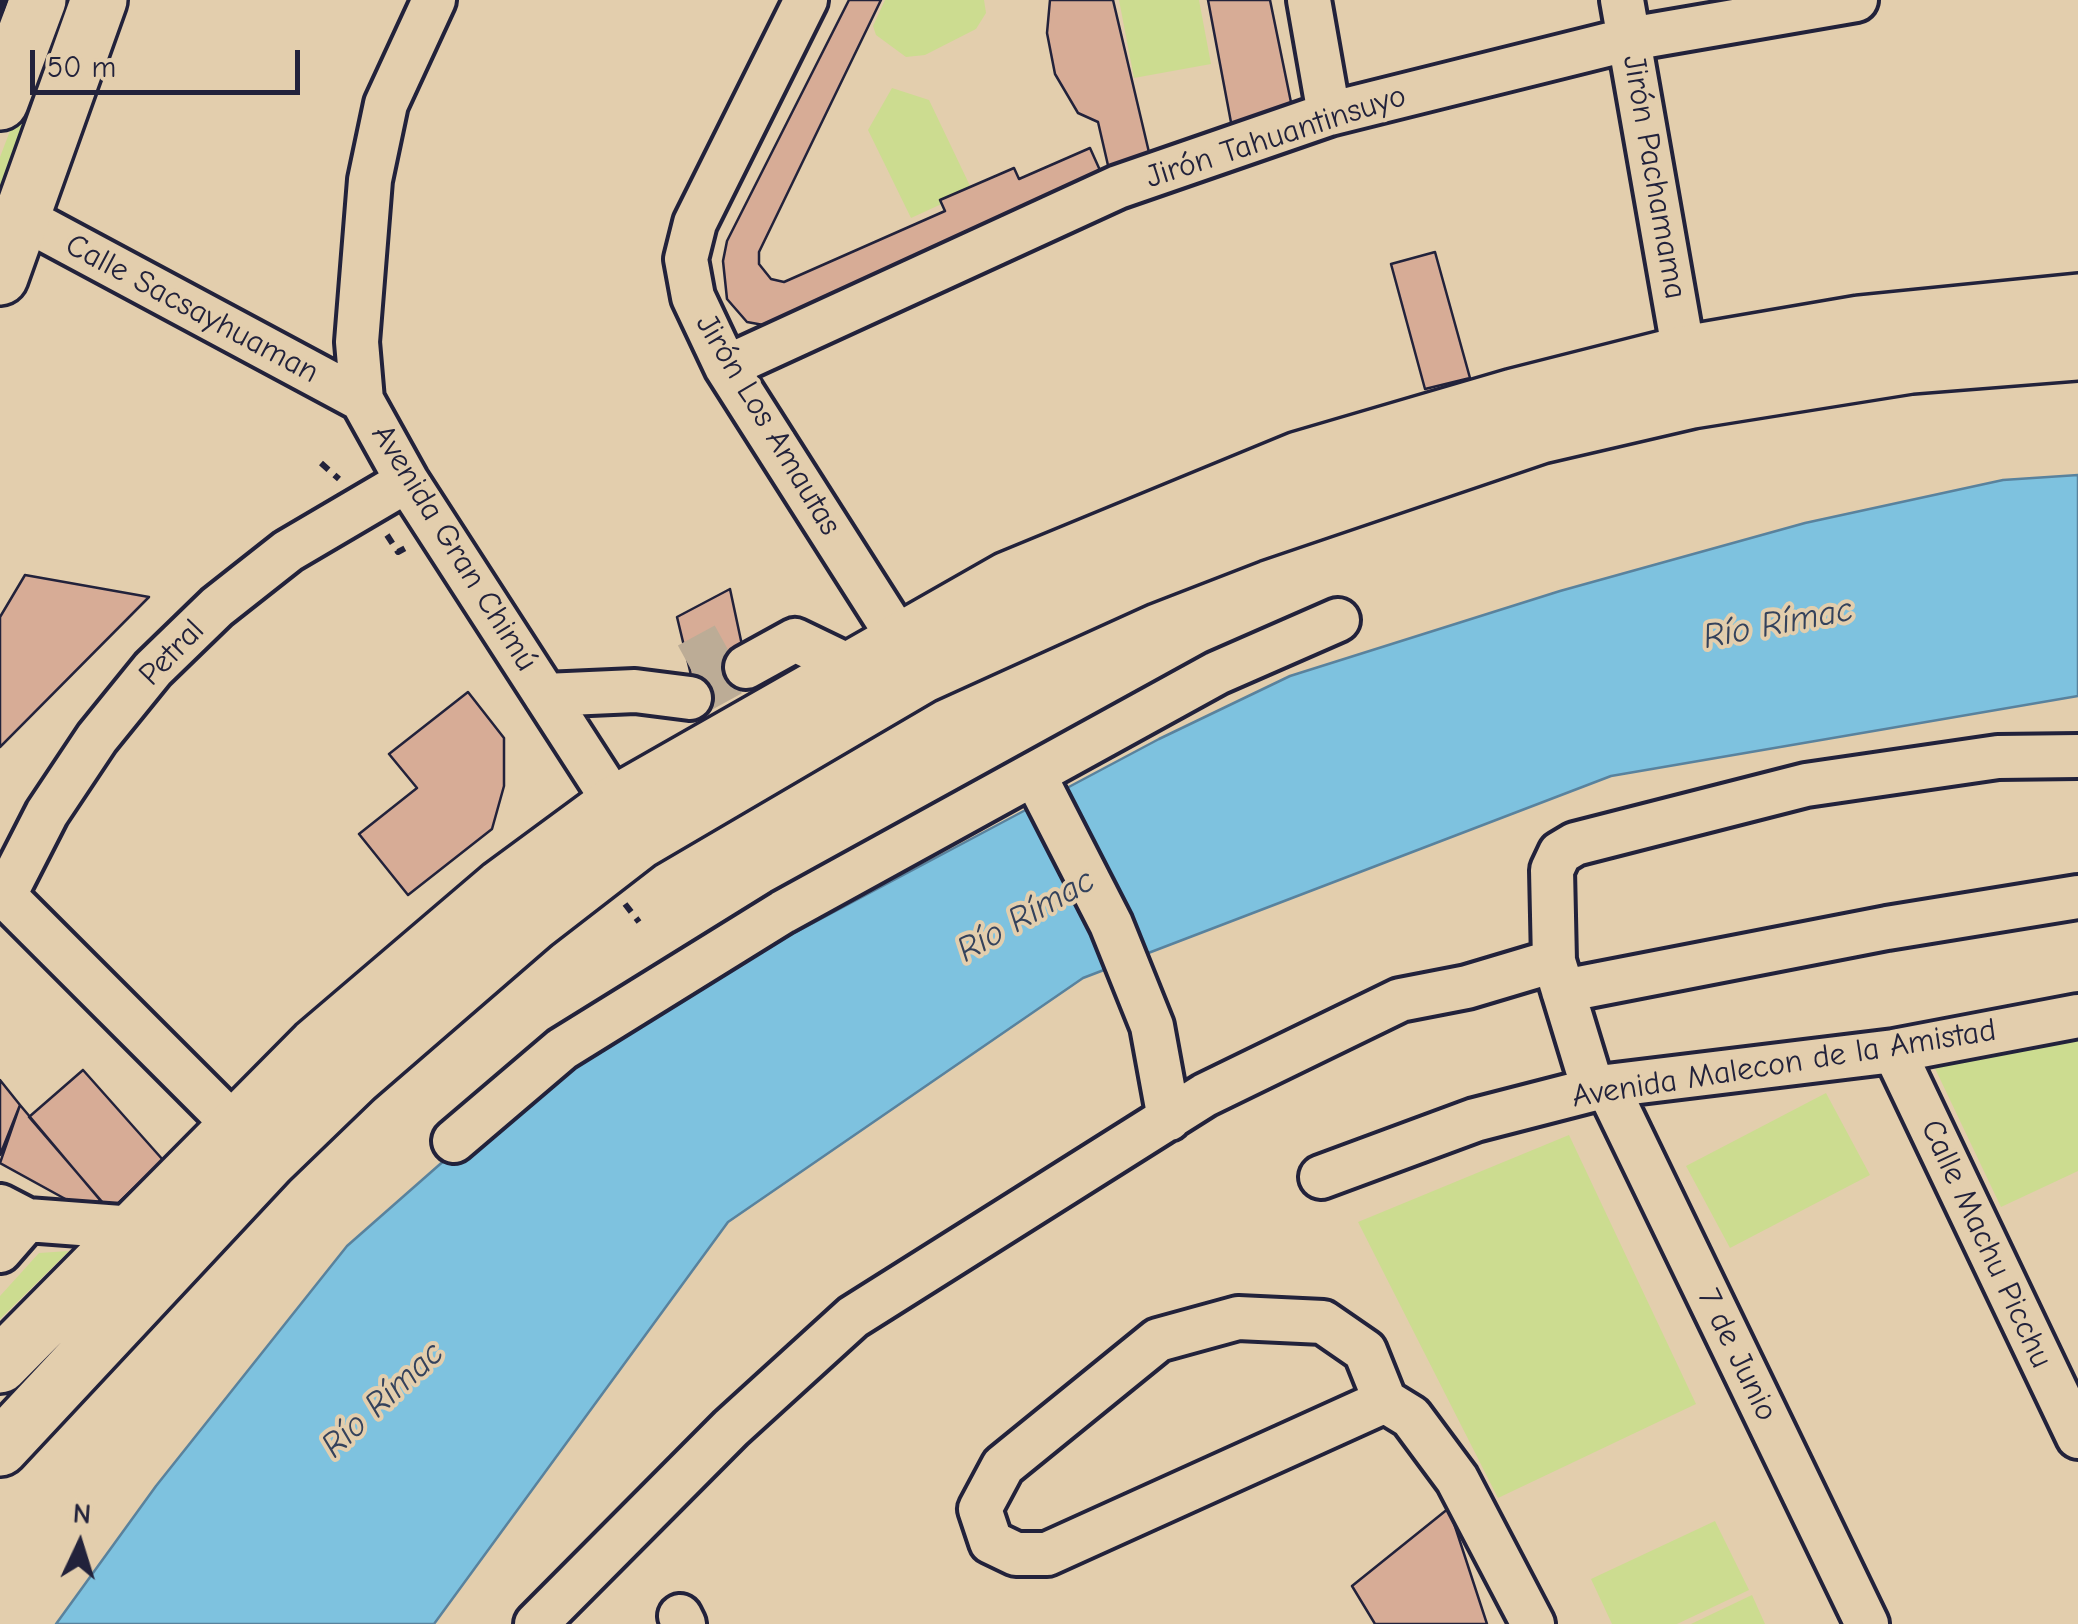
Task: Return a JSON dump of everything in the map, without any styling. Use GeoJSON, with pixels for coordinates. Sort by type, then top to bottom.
{"type":"FeatureCollection","features":[{"type":"Feature","properties":{"kind":"main road"},"geometry":{"type":"LineString","coordinates":[[0,102],[38,0]]}},
{"type":"Feature","properties":{"kind":"main road"},"geometry":{"type":"LineString","coordinates":[[0,277],[99,0]]}},
{"type":"Feature","properties":{"kind":"main road"},"geometry":{"type":"LineString","coordinates":[[0,1365],[234,1125],[316,1046],[440,939],[627,822],[911,658],[1008,580],[1299,460],[1377,434],[1684,354],[1859,324],[2078,302]]}},
{"type":"Feature","properties":{"kind":"main road"},"geometry":{"type":"LineString","coordinates":[[0,1448],[268,1161],[355,1077],[533,923],[688,762],[854,668],[911,658],[1249,534],[1541,435],[1692,400],[1912,365],[2078,352]]}},
{"type":"Feature","properties":{"kind":"street","name":"Avenida Gran Chimú"},"geometry":{"type":"LineString","coordinates":[[434,0],[386,104],[370,180],[357,342],[362,400],[407,481],[627,822]]}},
{"type":"Feature","properties":{"kind":"street","name":"Jirón Los Amautas"},"geometry":{"type":"LineString","coordinates":[[806,0],[695,223],[686,258],[693,298],[726,367],[911,658]]}},
{"type":"Feature","properties":{"kind":"street"},"geometry":{"type":"LineString","coordinates":[[1309,0],[1330,114]]}},
{"type":"Feature","properties":{"kind":"street","name":"Jirón Tahuantinsuyo"},"geometry":{"type":"LineString","coordinates":[[726,367],[1118,188],[1330,114],[1626,20],[1856,0]]}},
{"type":"Feature","properties":{"kind":"street","name":"Jirón Pachamama"},"geometry":{"type":"LineString","coordinates":[[1626,20],[1684,354]]}},
{"type":"Feature","properties":{"kind":"street","name":"Calle Sacsayhuaman"},"geometry":{"type":"LineString","coordinates":[[21,218],[362,400]]}},
{"type":"Feature","properties":{"kind":"street","name":"Petral"},"geometry":{"type":"LineString","coordinates":[[3,892],[96,738],[153,669],[217,606],[288,551],[407,481]]}},
{"type":"Feature","properties":{"kind":"street"},"geometry":{"type":"LineString","coordinates":[[454,1140],[579,1038],[783,912],[1216,674],[1338,620]]}},
{"type":"Feature","properties":{"kind":"street"},"geometry":{"type":"LineString","coordinates":[[743,652],[766,626],[854,668]]}},
{"type":"Feature","properties":{"kind":"street"},"geometry":{"type":"LineString","coordinates":[[545,695],[691,685],[688,762]]}},
{"type":"Feature","properties":{"kind":"street","name":"7 de Junio"},"geometry":{"type":"LineString","coordinates":[[1867,1624],[1600,1088],[1559,976],[1552,870],[1560,853],[1575,844],[1806,785],[1998,757],[2078,756]]}},
{"type":"Feature","properties":{"kind":"street"},"geometry":{"type":"LineString","coordinates":[[1034,774],[1110,924],[1152,1026],[1169,1118]]}},
{"type":"Feature","properties":{"kind":"street"},"geometry":{"type":"LineString","coordinates":[[3,892],[234,1125]]}},
{"type":"Feature","properties":{"kind":"street"},"geometry":{"type":"LineString","coordinates":[[536,1624],[730,1428],[853,1316],[1205,1095],[1400,1000],[2078,897]]}},
{"type":"Feature","properties":{"kind":"street","name":"Avenida Malecon de la Amistad"},"geometry":{"type":"LineString","coordinates":[[1321,1177],[1474,1120],[1600,1088],[1894,1051],[2078,1016]]}},
{"type":"Feature","properties":{"kind":"street","name":"Calle Machu Picchu"},"geometry":{"type":"LineString","coordinates":[[1894,1051],[2078,1437]]}},
{"type":"Feature","properties":{"kind":"street"},"geometry":{"type":"LineString","coordinates":[[9,1226],[134,1228]]}},
{"type":"Feature","properties":{"kind":"street"},"geometry":{"type":"LineString","coordinates":[[1385,1401],[1047,1554],[1016,1554],[990,1542],[980,1510],[1003,1466],[1158,1340],[1238,1318],[1323,1322],[1365,1351],[1385,1401],[1411,1417],[1457,1479],[1533,1624]]}},
{"type":"Feature","properties":{"kind":"path"},"geometry":{"type":"LineString","coordinates":[[321,463],[344,484]]}},
{"type":"Feature","properties":{"kind":"path"},"geometry":{"type":"LineString","coordinates":[[622,899],[638,922]]}},
{"type":"Feature","properties":{"kind":"green space"},"geometry":{"type":"Polygon","coordinates":[[[885,0],[984,0],[986,13],[976,29],[925,55],[906,57],[876,35],[873,26],[885,0]]]}},
{"type":"Feature","properties":{"kind":"green space"},"geometry":{"type":"Polygon","coordinates":[[[1119,0],[1199,0],[1211,64],[1134,78],[1119,0]]]}},
{"type":"Feature","properties":{"kind":"green space"},"geometry":{"type":"Polygon","coordinates":[[[69,15],[0,205],[0,157],[28,84],[69,15]]]}},
{"type":"Feature","properties":{"kind":"green space"},"geometry":{"type":"Polygon","coordinates":[[[892,88],[929,100],[972,190],[911,218],[868,130],[892,88]]]}},
{"type":"Feature","properties":{"kind":"green space"},"geometry":{"type":"Polygon","coordinates":[[[2078,1032],[2078,1171],[2001,1207],[1931,1060],[2078,1032]]]}},
{"type":"Feature","properties":{"kind":"green space"},"geometry":{"type":"Polygon","coordinates":[[[1826,1093],[1870,1175],[1730,1248],[1686,1166],[1826,1093]]]}},
{"type":"Feature","properties":{"kind":"green space"},"geometry":{"type":"Polygon","coordinates":[[[1569,1135],[1696,1404],[1498,1498],[1358,1222],[1569,1135]]]}},
{"type":"Feature","properties":{"kind":"green space"},"geometry":{"type":"Polygon","coordinates":[[[69,1251],[0,1319],[0,1296],[39,1253],[69,1251]]]}},
{"type":"Feature","properties":{"kind":"green space"},"geometry":{"type":"Polygon","coordinates":[[[1715,1521],[1749,1590],[1677,1624],[1612,1624],[1591,1579],[1715,1521]]]}},
{"type":"Feature","properties":{"kind":"green space"},"geometry":{"type":"Polygon","coordinates":[[[1752,1595],[1765,1624],[1691,1624],[1752,1595]]]}},
{"type":"Feature","properties":{"kind":"water","name":"Río Rímac"},"geometry":{"type":"Polygon","coordinates":[[[2078,475],[2078,696],[1611,776],[1083,978],[728,1222],[434,1624],[56,1624],[156,1486],[347,1246],[563,1056],[1159,739],[1290,676],[1560,591],[1805,523],[2003,480],[2078,475]]]}},
{"type":"Feature","properties":{"kind":"building"},"geometry":{"type":"Polygon","coordinates":[[[849,0],[881,0],[759,252],[759,264],[771,279],[784,282],[945,211],[940,200],[1014,168],[1019,179],[1090,148],[1103,177],[769,326],[747,322],[727,299],[723,261],[727,241],[849,0]]]}},
{"type":"Feature","properties":{"kind":"building"},"geometry":{"type":"Polygon","coordinates":[[[1050,0],[1113,0],[1152,165],[1110,174],[1098,122],[1078,113],[1055,74],[1047,33],[1050,0]]]}},
{"type":"Feature","properties":{"kind":"building"},"geometry":{"type":"Polygon","coordinates":[[[1208,0],[1270,0],[1293,112],[1233,133],[1208,0]]]}},
{"type":"Feature","properties":{"kind":"building"},"geometry":{"type":"Polygon","coordinates":[[[1435,252],[1470,378],[1425,389],[1391,264],[1435,252]]]}},
{"type":"Feature","properties":{"kind":"building"},"geometry":{"type":"Polygon","coordinates":[[[25,575],[149,597],[0,747],[0,617],[25,575]]]}},
{"type":"Feature","properties":{"kind":"building"},"geometry":{"type":"Polygon","coordinates":[[[730,589],[749,678],[697,700],[677,617],[730,589]]]}},
{"type":"Feature","properties":{"kind":"building"},"geometry":{"type":"Polygon","coordinates":[[[468,692],[504,738],[504,786],[492,829],[408,895],[359,834],[417,788],[389,754],[468,692]]]}},
{"type":"Feature","properties":{"kind":"building"},"geometry":{"type":"Polygon","coordinates":[[[83,1070],[163,1160],[110,1211],[29,1117],[83,1070]]]}},
{"type":"Feature","properties":{"kind":"building"},"geometry":{"type":"Polygon","coordinates":[[[0,1080],[20,1105],[0,1155],[0,1080]]]}},
{"type":"Feature","properties":{"kind":"building"},"geometry":{"type":"Polygon","coordinates":[[[20,1105],[100,1200],[89,1212],[0,1163],[20,1105]]]}},
{"type":"Feature","properties":{"kind":"building"},"geometry":{"type":"Polygon","coordinates":[[[1449,1508],[1487,1624],[1375,1624],[1352,1586],[1449,1508]]]}},
{"type":"Feature","properties":{"kind":"tunnel"},"geometry":{"type":"LineString","coordinates":[[688,664],[739,636]]}},
{"type":"Feature","properties":{"kind":"tunnel"},"geometry":{"type":"LineString","coordinates":[[695,695],[746,667]]}},
{"type":"Feature","properties":{"kind":"railway"},"geometry":{"type":"LineString","coordinates":[[0,11],[4,0]]}}]}
